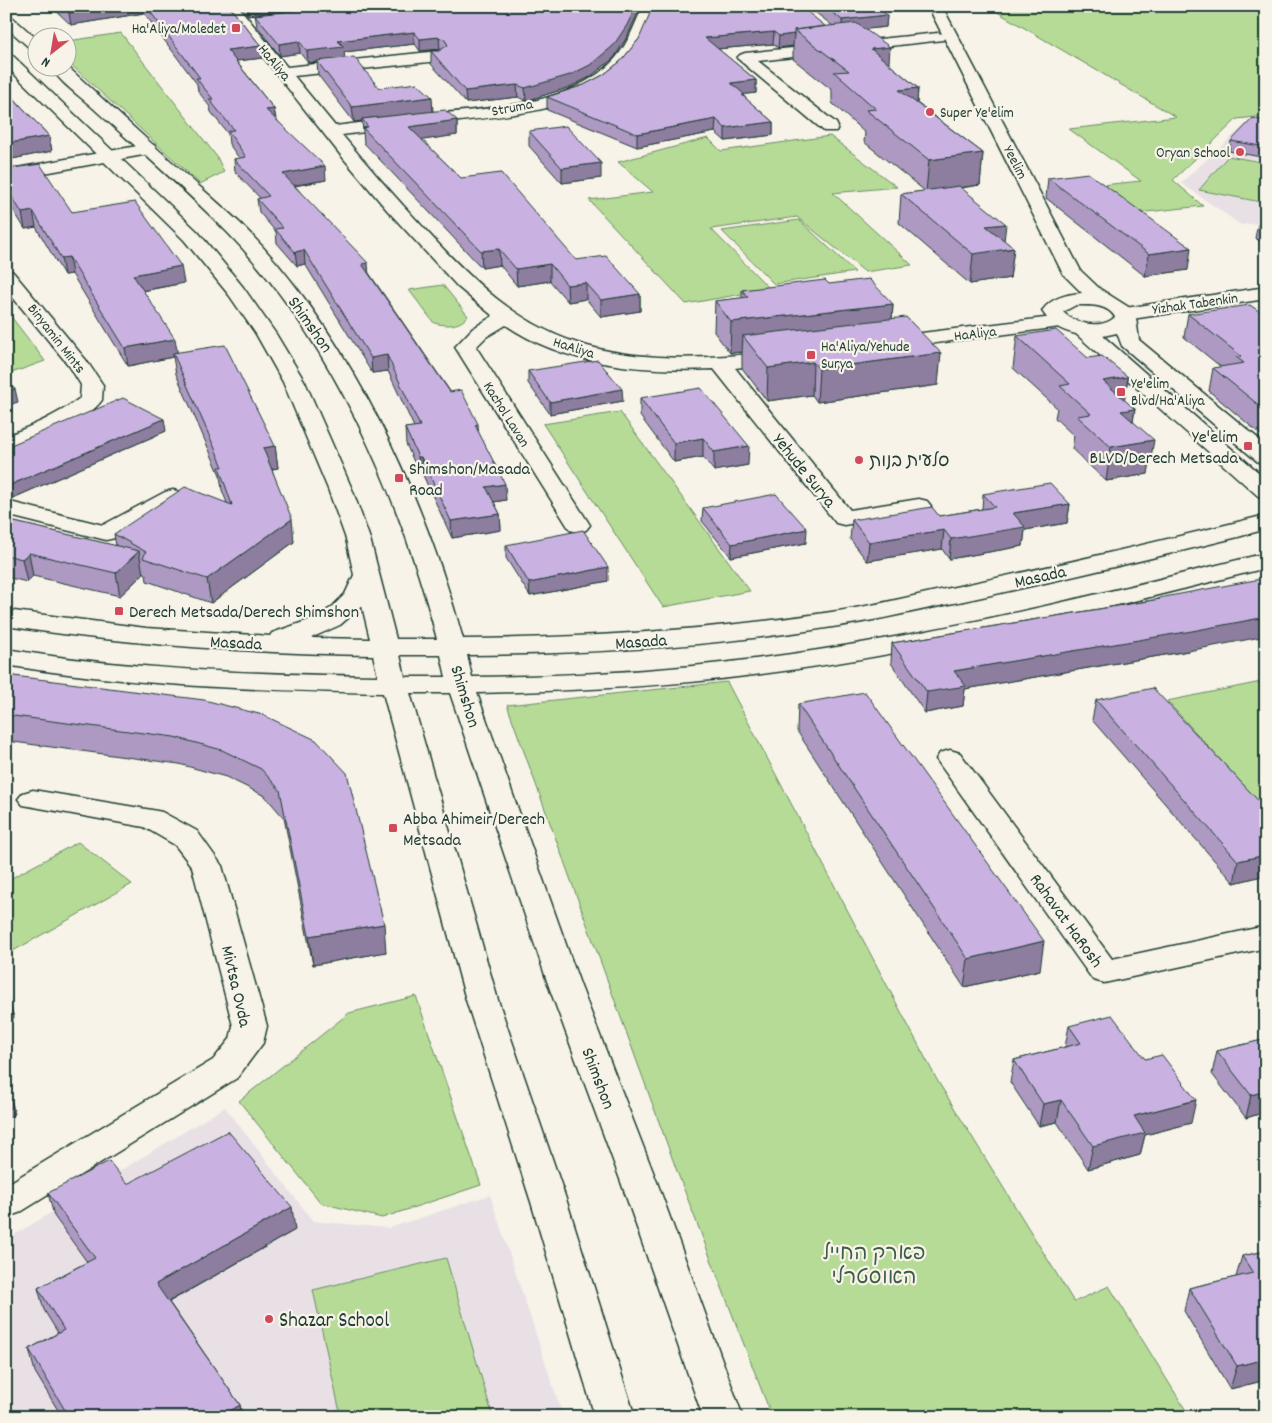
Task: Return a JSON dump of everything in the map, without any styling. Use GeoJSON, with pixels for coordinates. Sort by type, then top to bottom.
{"type":"FeatureCollection","features":[{"type":"Feature","properties":{"kind":"street","name":"HaAliya"},"geometry":{"type":"LineString","coordinates":[[230,6],[360,169],[458,277],[482,299],[507,317],[535,334],[585,352],[649,363],[719,362],[794,355]]}},
{"type":"Feature","properties":{"kind":"street","name":"Struma"},"geometry":{"type":"LineString","coordinates":[[331,131],[480,113],[523,106],[564,96],[593,84],[615,68],[631,48],[650,6]]}},
{"type":"Feature","properties":{"kind":"street","name":"Yeelim"},"geometry":{"type":"LineString","coordinates":[[922,6],[1045,249],[1059,300]]}},
{"type":"Feature","properties":{"kind":"street","name":"Yeelim"},"geometry":{"type":"LineString","coordinates":[[935,6],[1073,274],[1093,293],[1121,312]]}},
{"type":"Feature","properties":{"kind":"street"},"geometry":{"type":"LineString","coordinates":[[6,19],[28,39]]}},
{"type":"Feature","properties":{"kind":"street"},"geometry":{"type":"LineString","coordinates":[[243,22],[263,20]]}},
{"type":"Feature","properties":{"kind":"street"},"geometry":{"type":"LineString","coordinates":[[832,34],[848,46]]}},
{"type":"Feature","properties":{"kind":"street"},"geometry":{"type":"LineString","coordinates":[[830,127],[746,58],[938,37]]}},
{"type":"Feature","properties":{"kind":"street"},"geometry":{"type":"LineString","coordinates":[[284,72],[439,56]]}},
{"type":"Feature","properties":{"kind":"street"},"geometry":{"type":"LineString","coordinates":[[6,57],[197,243],[236,291],[266,334],[294,382],[313,424],[355,531],[386,647],[394,685],[482,1000],[549,1202],[615,1417]]}},
{"type":"Feature","properties":{"kind":"street","name":"Shimshon"},"geometry":{"type":"LineString","coordinates":[[70,78],[234,228],[258,254],[314,325],[344,374],[395,480],[416,532],[453,649],[461,685],[564,984],[723,1417]]}},
{"type":"Feature","properties":{"kind":"street"},"geometry":{"type":"LineString","coordinates":[[6,175],[148,149]]}},
{"type":"Feature","properties":{"kind":"street","name":"Binyamin Mints"},"geometry":{"type":"LineString","coordinates":[[6,276],[73,357],[92,385],[91,400],[72,415],[44,430],[6,444]]}},
{"type":"Feature","properties":{"kind":"street","name":"Yizhak Tabenkin"},"geometry":{"type":"LineString","coordinates":[[1121,312],[1266,293]]}},
{"type":"Feature","properties":{"kind":"street","name":"HaAliya"},"geometry":{"type":"LineString","coordinates":[[872,346],[1059,300],[1086,299],[1121,312]]}},
{"type":"Feature","properties":{"kind":"street"},"geometry":{"type":"LineString","coordinates":[[1059,300],[1083,329],[1266,491]]}},
{"type":"Feature","properties":{"kind":"street"},"geometry":{"type":"LineString","coordinates":[[1083,329],[1116,327],[1123,323],[1121,312]]}},
{"type":"Feature","properties":{"kind":"street"},"geometry":{"type":"LineString","coordinates":[[1121,312],[1129,342],[1266,457]]}},
{"type":"Feature","properties":{"kind":"street","name":"Kachol Lavan"},"geometry":{"type":"LineString","coordinates":[[507,317],[484,329],[470,339],[465,347],[578,525]]}},
{"type":"Feature","properties":{"kind":"street","name":"Yehude Surya"},"geometry":{"type":"LineString","coordinates":[[719,362],[844,518],[919,506]]}},
{"type":"Feature","properties":{"kind":"street"},"geometry":{"type":"LineString","coordinates":[[6,508],[106,533],[173,497]]}},
{"type":"Feature","properties":{"kind":"street","name":"Masada"},"geometry":{"type":"LineString","coordinates":[[6,618],[144,637],[266,644],[453,649],[570,646],[661,640],[841,618],[1046,576],[1266,522]]}},
{"type":"Feature","properties":{"kind":"street","name":"Masada"},"geometry":{"type":"LineString","coordinates":[[6,657],[122,672],[212,679],[394,685],[573,682],[672,676],[863,652],[1069,608],[1266,560]]}},
{"type":"Feature","properties":{"kind":"street"},"geometry":{"type":"LineString","coordinates":[[266,644],[310,630],[338,615],[354,600],[367,574]]}},
{"type":"Feature","properties":{"kind":"street","name":"Rahavat HaRosh"},"geometry":{"type":"LineString","coordinates":[[950,758],[1104,972],[1266,937]]}},
{"type":"Feature","properties":{"kind":"street","name":"Mivtsa Ovda"},"geometry":{"type":"LineString","coordinates":[[6,1203],[225,1069],[246,1043],[250,1026],[207,866],[186,838],[152,819],[32,799]]}},
{"type":"Feature","properties":{"kind":"shaded area","name":"Oryan School"},"geometry":{"type":"Polygon","coordinates":[[[1266,119],[1266,222],[1241,225],[1181,183],[1249,121],[1266,119]]]}},
{"type":"Feature","properties":{"kind":"shaded area","name":"Shazar School"},"geometry":{"type":"Polygon","coordinates":[[[225,1107],[313,1221],[389,1228],[490,1195],[562,1413],[549,1417],[17,1417],[6,1398],[6,1240],[225,1107]]]}},
{"type":"Feature","properties":{"kind":"green space"},"geometry":{"type":"Polygon","coordinates":[[[987,6],[1266,6],[1266,116],[1237,119],[1173,180],[1203,206],[1127,214],[1093,186],[1141,181],[1069,129],[1176,117],[987,6]]]}},
{"type":"Feature","properties":{"kind":"green space"},"geometry":{"type":"Polygon","coordinates":[[[121,33],[217,157],[224,172],[200,184],[78,71],[78,39],[121,33]]]}},
{"type":"Feature","properties":{"kind":"green space"},"geometry":{"type":"Polygon","coordinates":[[[830,136],[897,187],[833,193],[912,265],[865,272],[797,217],[711,229],[770,289],[686,304],[589,200],[653,192],[618,162],[708,138],[721,151],[830,136]]]}},
{"type":"Feature","properties":{"kind":"green space"},"geometry":{"type":"Polygon","coordinates":[[[1228,156],[1266,163],[1266,203],[1199,190],[1228,156]]]}},
{"type":"Feature","properties":{"kind":"green space"},"geometry":{"type":"Polygon","coordinates":[[[799,220],[855,272],[774,284],[722,231],[799,220]]]}},
{"type":"Feature","properties":{"kind":"green space"},"geometry":{"type":"Polygon","coordinates":[[[443,285],[468,316],[457,324],[434,323],[409,290],[443,285]]]}},
{"type":"Feature","properties":{"kind":"green space"},"geometry":{"type":"Polygon","coordinates":[[[6,310],[45,361],[6,375],[6,310]]]}},
{"type":"Feature","properties":{"kind":"green space"},"geometry":{"type":"Polygon","coordinates":[[[620,412],[750,591],[663,607],[543,424],[620,412]]]}},
{"type":"Feature","properties":{"kind":"green space"},"geometry":{"type":"Polygon","coordinates":[[[1266,681],[1266,810],[1167,701],[1266,681]]]}},
{"type":"Feature","properties":{"kind":"green space","name":"פארק החייל האוסטרלי"},"geometry":{"type":"Polygon","coordinates":[[[727,682],[937,1080],[1074,1302],[1109,1286],[1190,1417],[772,1417],[678,1174],[507,705],[727,682]]]}},
{"type":"Feature","properties":{"kind":"green space"},"geometry":{"type":"Polygon","coordinates":[[[78,842],[132,884],[6,955],[6,881],[78,842]]]}},
{"type":"Feature","properties":{"kind":"green space"},"geometry":{"type":"Polygon","coordinates":[[[416,996],[481,1185],[382,1218],[321,1203],[239,1101],[349,1013],[416,996]]]}},
{"type":"Feature","properties":{"kind":"green space"},"geometry":{"type":"Polygon","coordinates":[[[446,1258],[493,1417],[341,1417],[313,1290],[446,1258]]]}},
{"type":"Feature","properties":{"kind":"building"},"geometry":{"type":"Polygon","coordinates":[[[61,6],[113,6],[69,13],[61,6]]]}},
{"type":"Feature","properties":{"kind":"building"},"geometry":{"type":"Polygon","coordinates":[[[146,6],[229,6],[261,46],[227,50],[274,109],[266,110],[325,166],[283,174],[368,263],[362,264],[450,392],[461,390],[478,424],[475,425],[505,484],[486,487],[500,514],[451,521],[405,428],[420,426],[387,355],[371,358],[304,250],[295,252],[275,229],[283,228],[257,199],[269,196],[234,159],[246,157],[228,131],[234,130],[209,99],[213,99],[196,78],[200,78],[146,6]]]}},
{"type":"Feature","properties":{"kind":"building"},"geometry":{"type":"Polygon","coordinates":[[[338,6],[636,6],[627,25],[613,46],[590,65],[570,75],[525,88],[517,85],[465,91],[431,51],[439,51],[448,45],[445,40],[439,37],[420,39],[414,32],[338,41],[344,47],[307,51],[299,41],[279,44],[255,15],[338,6]]]}},
{"type":"Feature","properties":{"kind":"building"},"geometry":{"type":"Polygon","coordinates":[[[653,6],[800,6],[825,26],[794,30],[794,34],[779,36],[774,32],[705,38],[756,80],[731,83],[773,122],[725,128],[716,119],[637,134],[547,97],[584,85],[603,75],[621,61],[639,39],[653,6]]]}},
{"type":"Feature","properties":{"kind":"building"},"geometry":{"type":"Polygon","coordinates":[[[824,6],[875,6],[887,15],[842,20],[824,6]]]}},
{"type":"Feature","properties":{"kind":"building"},"geometry":{"type":"Polygon","coordinates":[[[856,23],[890,47],[871,49],[918,88],[899,90],[983,153],[929,160],[866,110],[876,109],[834,72],[849,71],[794,30],[856,23]]]}},
{"type":"Feature","properties":{"kind":"building"},"geometry":{"type":"Polygon","coordinates":[[[354,57],[379,88],[417,83],[432,97],[352,107],[317,61],[354,57]]]}},
{"type":"Feature","properties":{"kind":"building"},"geometry":{"type":"Polygon","coordinates":[[[6,90],[49,136],[10,143],[6,139],[6,90]]]}},
{"type":"Feature","properties":{"kind":"building"},"geometry":{"type":"Polygon","coordinates":[[[445,110],[457,120],[409,127],[461,178],[501,173],[576,260],[606,256],[640,294],[601,300],[586,283],[567,285],[550,264],[516,269],[499,249],[481,251],[363,128],[368,127],[362,119],[445,110]]]}},
{"type":"Feature","properties":{"kind":"building"},"geometry":{"type":"Polygon","coordinates":[[[1253,118],[1266,121],[1266,147],[1231,141],[1253,118]]]}},
{"type":"Feature","properties":{"kind":"building"},"geometry":{"type":"Polygon","coordinates":[[[566,126],[601,163],[562,168],[529,131],[566,126]]]}},
{"type":"Feature","properties":{"kind":"building"},"geometry":{"type":"Polygon","coordinates":[[[40,164],[72,212],[135,202],[181,266],[133,275],[175,339],[125,348],[69,257],[61,258],[33,211],[22,213],[6,187],[6,169],[40,164]]]}},
{"type":"Feature","properties":{"kind":"building"},"geometry":{"type":"Polygon","coordinates":[[[1088,173],[1191,248],[1149,254],[1048,178],[1088,173]]]}},
{"type":"Feature","properties":{"kind":"building"},"geometry":{"type":"Polygon","coordinates":[[[959,186],[1006,224],[986,226],[1014,248],[973,254],[901,194],[959,186]]]}},
{"type":"Feature","properties":{"kind":"building"},"geometry":{"type":"Polygon","coordinates":[[[1266,223],[1266,229],[1258,224],[1266,223]]]}},
{"type":"Feature","properties":{"kind":"building"},"geometry":{"type":"Polygon","coordinates":[[[869,279],[893,304],[731,322],[715,301],[748,297],[742,290],[825,280],[829,284],[869,279]]]}},
{"type":"Feature","properties":{"kind":"building"},"geometry":{"type":"Polygon","coordinates":[[[1250,305],[1266,316],[1266,411],[1213,368],[1244,363],[1236,357],[1241,356],[1188,314],[1250,305]]]}},
{"type":"Feature","properties":{"kind":"building"},"geometry":{"type":"Polygon","coordinates":[[[906,317],[941,353],[819,369],[813,362],[768,368],[743,336],[906,317]]]}},
{"type":"Feature","properties":{"kind":"building"},"geometry":{"type":"Polygon","coordinates":[[[1056,330],[1088,358],[1102,356],[1128,377],[1103,381],[1135,409],[1121,411],[1154,440],[1111,447],[1077,416],[1091,414],[1060,386],[1070,384],[1017,336],[1056,330]]]}},
{"type":"Feature","properties":{"kind":"building"},"geometry":{"type":"Polygon","coordinates":[[[225,345],[275,446],[263,448],[292,519],[207,579],[143,558],[146,552],[114,534],[185,487],[232,505],[219,467],[223,467],[173,353],[225,345]]]}},
{"type":"Feature","properties":{"kind":"building"},"geometry":{"type":"Polygon","coordinates":[[[598,360],[622,389],[550,402],[528,371],[598,360]]]}},
{"type":"Feature","properties":{"kind":"building"},"geometry":{"type":"Polygon","coordinates":[[[6,383],[15,389],[6,393],[6,383]]]}},
{"type":"Feature","properties":{"kind":"building"},"geometry":{"type":"Polygon","coordinates":[[[701,388],[749,446],[714,452],[703,438],[674,443],[640,398],[701,388]]]}},
{"type":"Feature","properties":{"kind":"building"},"geometry":{"type":"Polygon","coordinates":[[[123,398],[164,419],[10,485],[6,483],[6,447],[123,398]]]}},
{"type":"Feature","properties":{"kind":"building"},"geometry":{"type":"Polygon","coordinates":[[[1050,483],[1070,504],[1013,513],[1025,527],[951,539],[944,530],[869,542],[852,520],[932,507],[939,516],[995,507],[983,494],[1050,483]]]}},
{"type":"Feature","properties":{"kind":"building"},"geometry":{"type":"Polygon","coordinates":[[[776,494],[807,529],[732,544],[703,508],[776,494]]]}},
{"type":"Feature","properties":{"kind":"building"},"geometry":{"type":"Polygon","coordinates":[[[6,520],[139,551],[116,573],[29,553],[22,559],[6,555],[6,520]]]}},
{"type":"Feature","properties":{"kind":"building"},"geometry":{"type":"Polygon","coordinates":[[[583,530],[608,567],[529,583],[506,545],[583,530]]]}},
{"type":"Feature","properties":{"kind":"building"},"geometry":{"type":"Polygon","coordinates":[[[1266,578],[1266,617],[954,671],[966,686],[927,692],[892,643],[1160,599],[1266,578]]]}},
{"type":"Feature","properties":{"kind":"building"},"geometry":{"type":"Polygon","coordinates":[[[6,675],[204,700],[263,715],[316,740],[347,773],[384,924],[309,936],[280,790],[261,769],[222,750],[174,737],[6,715],[6,675]]]}},
{"type":"Feature","properties":{"kind":"building"},"geometry":{"type":"Polygon","coordinates":[[[1153,688],[1266,809],[1266,855],[1238,861],[1096,700],[1153,688]]]}},
{"type":"Feature","properties":{"kind":"building"},"geometry":{"type":"Polygon","coordinates":[[[865,692],[1044,941],[968,959],[798,704],[865,692]]]}},
{"type":"Feature","properties":{"kind":"building"},"geometry":{"type":"Polygon","coordinates":[[[1112,1015],[1145,1059],[1162,1055],[1196,1100],[1134,1116],[1145,1133],[1093,1146],[1061,1100],[1043,1104],[1014,1060],[1081,1043],[1069,1026],[1112,1015]]]}},
{"type":"Feature","properties":{"kind":"building"},"geometry":{"type":"Polygon","coordinates":[[[1266,1039],[1266,1091],[1251,1095],[1217,1051],[1266,1039]]]}},
{"type":"Feature","properties":{"kind":"building"},"geometry":{"type":"Polygon","coordinates":[[[228,1131],[292,1207],[156,1284],[240,1405],[220,1417],[69,1417],[29,1349],[64,1330],[38,1288],[95,1258],[48,1193],[109,1161],[127,1184],[228,1131]]]}},
{"type":"Feature","properties":{"kind":"building"},"geometry":{"type":"Polygon","coordinates":[[[1266,1251],[1266,1359],[1237,1366],[1189,1288],[1253,1273],[1242,1256],[1266,1251]]]}},
{"type":"Feature","properties":{"kind":"place","name":"Ha'Aliya/Moledet"},"geometry":{"type":"Point","coordinates":[236,28]}},
{"type":"Feature","properties":{"kind":"place","name":"Super Ye'elim"},"geometry":{"type":"Point","coordinates":[930,112]}},
{"type":"Feature","properties":{"kind":"place","name":"Oryan School"},"geometry":{"type":"Point","coordinates":[1240,152]}},
{"type":"Feature","properties":{"kind":"place","name":"Ha'Aliya/Yehude Surya"},"geometry":{"type":"Point","coordinates":[811,355]}},
{"type":"Feature","properties":{"kind":"place","name":"Ye'elim Blvd/Ha'Aliya"},"geometry":{"type":"Point","coordinates":[1121,392]}},
{"type":"Feature","properties":{"kind":"place","name":"Ye'elim BLVD/Derech Metsada"},"geometry":{"type":"Point","coordinates":[1248,446]}},
{"type":"Feature","properties":{"kind":"place","name":"סלעית בנות"},"geometry":{"type":"Point","coordinates":[859,460]}},
{"type":"Feature","properties":{"kind":"place","name":"Shimshon/Masada Road"},"geometry":{"type":"Point","coordinates":[399,478]}},
{"type":"Feature","properties":{"kind":"place","name":"Derech Metsada/Derech Shimshon"},"geometry":{"type":"Point","coordinates":[119,611]}},
{"type":"Feature","properties":{"kind":"place","name":"Abba Ahimeir/Derech Metsada"},"geometry":{"type":"Point","coordinates":[393,828]}},
{"type":"Feature","properties":{"kind":"place","name":"Shazar School"},"geometry":{"type":"Point","coordinates":[269,1319]}}]}
